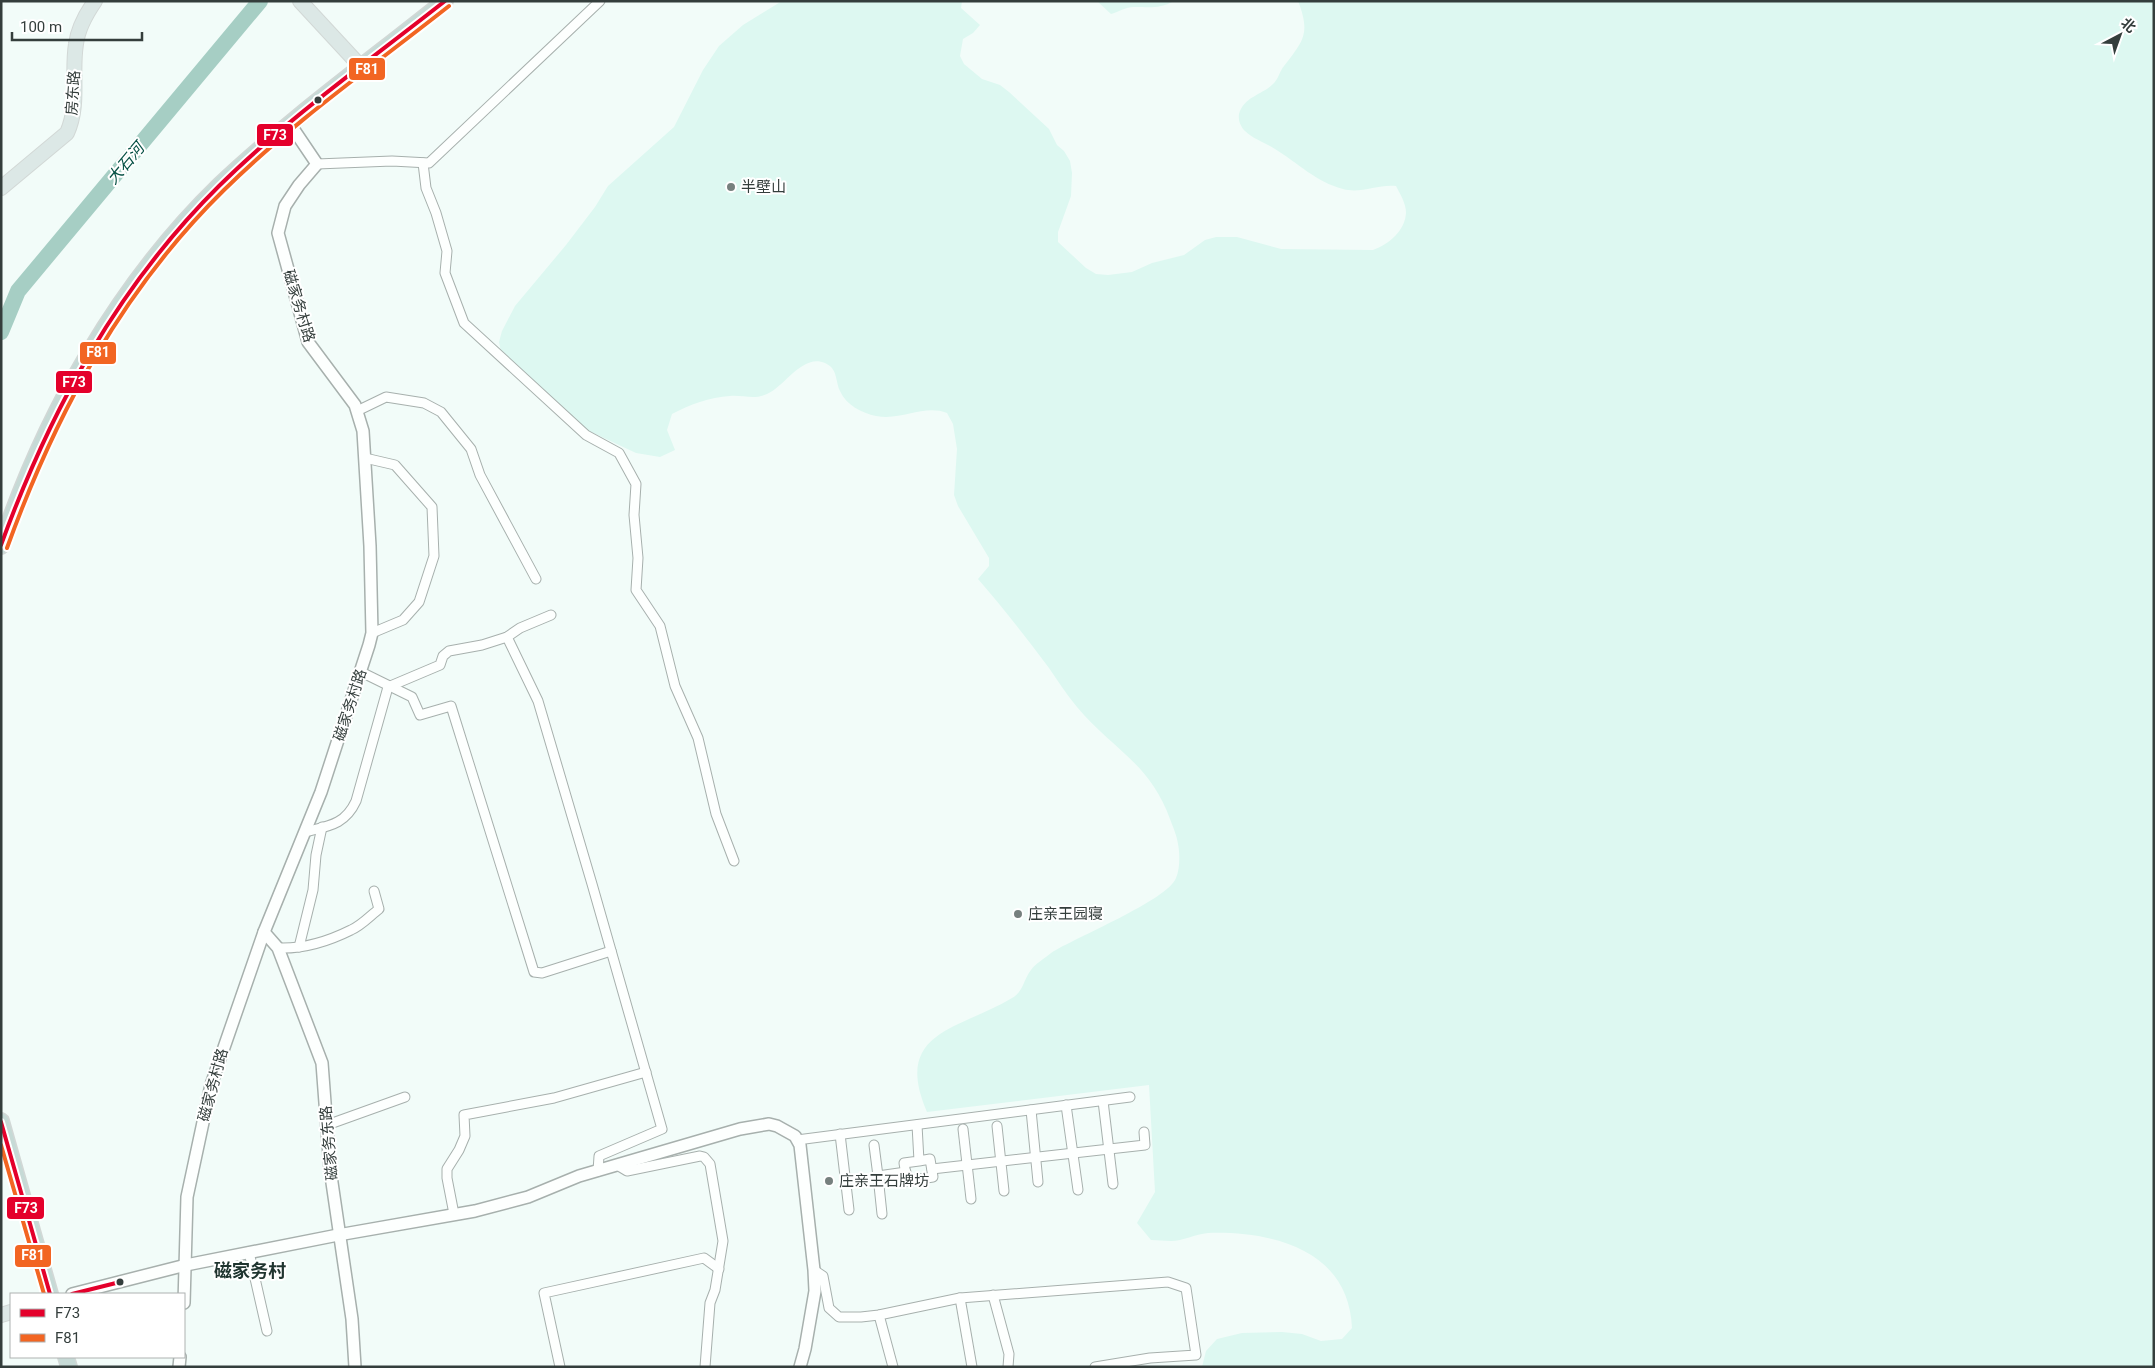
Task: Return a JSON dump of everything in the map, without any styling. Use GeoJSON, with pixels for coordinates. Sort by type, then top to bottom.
{"type":"FeatureCollection","features":[{"type":"Feature","properties":{"kind":"highway"},"geometry":{"type":"LineString","coordinates":[[1,546],[27,476],[51,422],[81,366],[114,315],[157,256],[220,185],[290,124],[444,1]]}},
{"type":"Feature","properties":{"kind":"highway"},"geometry":{"type":"LineString","coordinates":[[1,1121],[50,1293]]}},
{"type":"Feature","properties":{"kind":"main road","name":"房东路"},"geometry":{"type":"LineString","coordinates":[[1,188],[67,133],[76,102],[76,44],[86,14],[96,1]]}},
{"type":"Feature","properties":{"kind":"main road"},"geometry":{"type":"LineString","coordinates":[[300,1],[362,68]]}},
{"type":"Feature","properties":{"kind":"street"},"geometry":{"type":"LineString","coordinates":[[290,124],[317,164],[392,161],[429,163],[600,1]]}},
{"type":"Feature","properties":{"kind":"street"},"geometry":{"type":"LineString","coordinates":[[423,163],[426,188],[436,213],[447,251],[445,273],[464,323],[586,435],[619,453],[636,484],[634,515],[638,558],[636,590],[660,626],[674,686],[698,738],[716,814],[734,861]]}},
{"type":"Feature","properties":{"kind":"street","name":"磁家务村路"},"geometry":{"type":"LineString","coordinates":[[185,1293],[188,1197],[211,1085],[264,932],[321,792],[372,633],[370,546],[363,430],[355,405],[308,342],[278,232],[285,206],[299,185],[317,164]]}},
{"type":"Feature","properties":{"kind":"street"},"geometry":{"type":"LineString","coordinates":[[357,411],[386,397],[424,403],[441,412],[471,449],[480,475],[536,579]]}},
{"type":"Feature","properties":{"kind":"street"},"geometry":{"type":"LineString","coordinates":[[365,458],[396,465],[432,507],[434,556],[419,602],[403,620],[372,633]]}},
{"type":"Feature","properties":{"kind":"street"},"geometry":{"type":"LineString","coordinates":[[388,687],[440,665],[444,656],[449,651],[507,637],[520,628],[551,615]]}},
{"type":"Feature","properties":{"kind":"street"},"geometry":{"type":"LineString","coordinates":[[507,637],[538,701],[662,1129],[599,1156],[598,1170]]}},
{"type":"Feature","properties":{"kind":"street"},"geometry":{"type":"LineString","coordinates":[[361,672],[388,687],[412,697],[420,715],[451,706],[534,972],[542,973],[611,951]]}},
{"type":"Feature","properties":{"kind":"street"},"geometry":{"type":"LineString","coordinates":[[305,832],[337,824],[351,812],[356,802],[388,687]]}},
{"type":"Feature","properties":{"kind":"street"},"geometry":{"type":"LineString","coordinates":[[299,947],[313,890],[316,855],[322,827]]}},
{"type":"Feature","properties":{"kind":"street"},"geometry":{"type":"LineString","coordinates":[[278,948],[299,947],[352,930],[379,909],[374,891]]}},
{"type":"Feature","properties":{"kind":"street","name":"磁家务东路"},"geometry":{"type":"LineString","coordinates":[[264,932],[278,948],[322,1063],[338,1235],[352,1319],[355,1367]]}},
{"type":"Feature","properties":{"kind":"street"},"geometry":{"type":"LineString","coordinates":[[454,1214],[447,1169],[465,1136],[464,1115],[554,1098],[646,1072]]}},
{"type":"Feature","properties":{"kind":"street"},"geometry":{"type":"LineString","coordinates":[[797,1140],[1130,1097]]}},
{"type":"Feature","properties":{"kind":"street"},"geometry":{"type":"LineString","coordinates":[[327,1125],[404,1098]]}},
{"type":"Feature","properties":{"kind":"street"},"geometry":{"type":"LineString","coordinates":[[1103,1101],[1113,1184]]}},
{"type":"Feature","properties":{"kind":"street"},"geometry":{"type":"LineString","coordinates":[[1066,1106],[1078,1190]]}},
{"type":"Feature","properties":{"kind":"street"},"geometry":{"type":"LineString","coordinates":[[1031,1110],[1038,1182]]}},
{"type":"Feature","properties":{"kind":"street"},"geometry":{"type":"LineString","coordinates":[[76,1293],[186,1265],[528,1198],[598,1170],[704,1138],[769,1124],[787,1130],[800,1145],[814,1270],[814,1291],[805,1349],[800,1367]]}},
{"type":"Feature","properties":{"kind":"street"},"geometry":{"type":"LineString","coordinates":[[917,1125],[919,1161]]}},
{"type":"Feature","properties":{"kind":"street"},"geometry":{"type":"LineString","coordinates":[[997,1126],[1004,1191]]}},
{"type":"Feature","properties":{"kind":"street"},"geometry":{"type":"LineString","coordinates":[[962,1129],[971,1199]]}},
{"type":"Feature","properties":{"kind":"street"},"geometry":{"type":"LineString","coordinates":[[932,1169],[1145,1145],[1144,1132]]}},
{"type":"Feature","properties":{"kind":"street"},"geometry":{"type":"LineString","coordinates":[[840,1134],[849,1210]]}},
{"type":"Feature","properties":{"kind":"street"},"geometry":{"type":"LineString","coordinates":[[874,1145],[882,1214]]}},
{"type":"Feature","properties":{"kind":"street"},"geometry":{"type":"LineString","coordinates":[[617,1165],[627,1170],[700,1156],[704,1157],[710,1164],[723,1241],[715,1290],[710,1303],[705,1367]]}},
{"type":"Feature","properties":{"kind":"street"},"geometry":{"type":"LineString","coordinates":[[930,1159],[933,1177],[907,1181],[904,1163],[919,1161],[930,1159]]}},
{"type":"Feature","properties":{"kind":"street"},"geometry":{"type":"LineString","coordinates":[[878,1176],[906,1172]]}},
{"type":"Feature","properties":{"kind":"street"},"geometry":{"type":"LineString","coordinates":[[249,1252],[267,1331]]}},
{"type":"Feature","properties":{"kind":"street"},"geometry":{"type":"LineString","coordinates":[[560,1367],[544,1294],[704,1258],[719,1269]]}},
{"type":"Feature","properties":{"kind":"street"},"geometry":{"type":"LineString","coordinates":[[814,1270],[823,1276],[829,1308],[839,1317],[879,1315],[960,1298],[994,1295],[1168,1282],[1186,1288],[1196,1355],[1150,1358],[1095,1367]]}},
{"type":"Feature","properties":{"kind":"street"},"geometry":{"type":"LineString","coordinates":[[994,1295],[1009,1354],[1008,1367]]}},
{"type":"Feature","properties":{"kind":"street"},"geometry":{"type":"LineString","coordinates":[[960,1298],[972,1367]]}},
{"type":"Feature","properties":{"kind":"street"},"geometry":{"type":"LineString","coordinates":[[879,1315],[893,1367]]}},
{"type":"Feature","properties":{"kind":"green space"},"geometry":{"type":"Polygon","coordinates":[[[782,1],[962,1],[961,8],[980,25],[973,33],[963,39],[960,56],[964,64],[982,79],[1000,85],[1009,92],[1049,129],[1057,145],[1064,151],[1070,161],[1072,173],[1071,196],[1058,232],[1058,242],[1086,268],[1096,274],[1108,275],[1132,272],[1152,263],[1184,255],[1205,240],[1216,237],[1237,237],[1281,249],[1373,250],[1395,236],[1403,226],[1406,209],[1396,186],[1350,190],[1333,186],[1252,136],[1240,124],[1239,114],[1241,108],[1249,100],[1274,83],[1300,43],[1303,36],[1304,22],[1298,1],[2154,1],[2154,1367],[1202,1367],[1206,1351],[1217,1339],[1242,1333],[1282,1332],[1302,1334],[1321,1341],[1342,1339],[1352,1328],[1348,1301],[1337,1280],[1322,1263],[1303,1250],[1281,1242],[1258,1236],[1233,1233],[1208,1233],[1176,1241],[1151,1240],[1137,1223],[1155,1192],[1149,1085],[927,1112],[918,1085],[918,1065],[925,1049],[936,1037],[1012,998],[1021,989],[1033,968],[1051,953],[1156,897],[1169,887],[1176,878],[1179,861],[1179,848],[1175,831],[1162,800],[1152,784],[1141,770],[1090,722],[1077,707],[1032,645],[978,579],[989,566],[989,558],[958,506],[954,495],[957,449],[953,424],[947,413],[930,410],[886,417],[865,413],[855,408],[843,396],[836,375],[829,365],[817,361],[809,362],[794,372],[774,390],[762,396],[715,398],[672,414],[667,430],[675,450],[660,457],[636,453],[587,430],[501,352],[499,342],[502,331],[515,306],[566,245],[595,207],[608,186],[674,127],[703,70],[719,46],[743,25],[782,1]]]}},
{"type":"Feature","properties":{"kind":"green space"},"geometry":{"type":"Polygon","coordinates":[[[1097,1],[1174,1],[1159,6],[1129,7],[1111,14],[1097,1]]]}},
{"type":"Feature","properties":{"kind":"waterway","name":"大石河"},"geometry":{"type":"LineString","coordinates":[[1,332],[18,291],[260,1]]}},
{"type":"Feature","properties":{"kind":"transit line","name":"F73"},"geometry":{"type":"LineString","coordinates":[[1,545],[41,447],[90,353],[118,309],[182,225],[245,161],[301,113],[445,1]]}},
{"type":"Feature","properties":{"kind":"transit line","name":"F81"},"geometry":{"type":"LineString","coordinates":[[7,548],[47,450],[70,403],[95,357],[123,312],[154,269],[187,229],[250,165],[305,118],[449,6]]}},
{"type":"Feature","properties":{"kind":"transit line","name":"F73"},"geometry":{"type":"LineString","coordinates":[[1,1122],[50,1293]]}},
{"type":"Feature","properties":{"kind":"transit line","name":"F81"},"geometry":{"type":"LineString","coordinates":[[1,1145],[44,1293]]}},
{"type":"Feature","properties":{"kind":"transit line","name":"F73"},"geometry":{"type":"LineString","coordinates":[[76,1293],[120,1282]]}},
{"type":"Feature","properties":{"kind":"place","name":"半壁山"},"geometry":{"type":"Point","coordinates":[731,187]}},
{"type":"Feature","properties":{"kind":"place","name":"庄亲王园寝"},"geometry":{"type":"Point","coordinates":[1018,914]}},
{"type":"Feature","properties":{"kind":"place","name":"庄亲王石牌坊"},"geometry":{"type":"Point","coordinates":[829,1181]}},
{"type":"Feature","properties":{"kind":"district","name":"磁家务村"},"geometry":{"type":"Point","coordinates":[250,1271]}}]}
